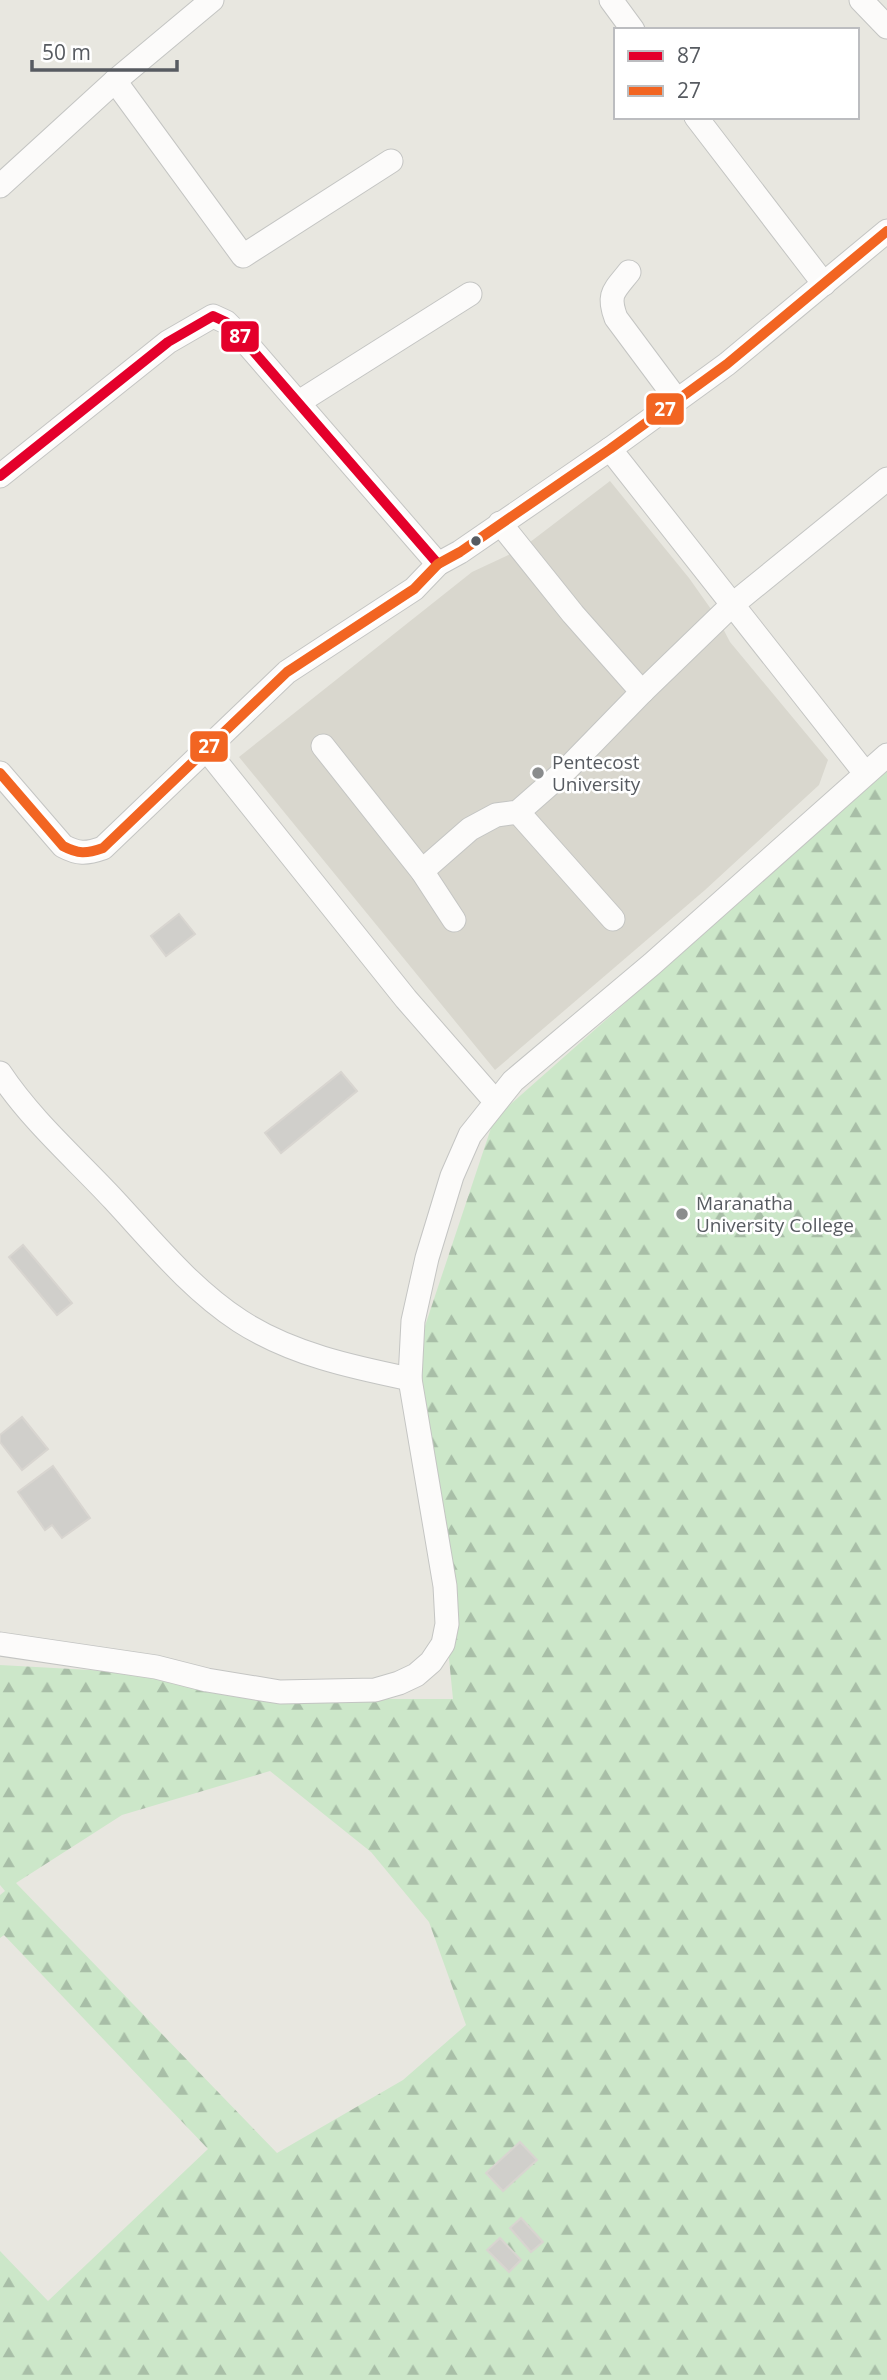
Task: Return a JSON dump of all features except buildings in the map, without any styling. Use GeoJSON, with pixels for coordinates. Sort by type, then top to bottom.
{"type":"FeatureCollection","features":[{"type":"Feature","properties":{"kind":"street"},"geometry":{"type":"LineString","coordinates":[[0,186],[115,81],[212,0]]}},
{"type":"Feature","properties":{"kind":"street"},"geometry":{"type":"LineString","coordinates":[[611,0],[631,28]]}},
{"type":"Feature","properties":{"kind":"street"},"geometry":{"type":"LineString","coordinates":[[861,0],[887,27]]}},
{"type":"Feature","properties":{"kind":"street"},"geometry":{"type":"LineString","coordinates":[[115,81],[243,256],[391,161]]}},
{"type":"Feature","properties":{"kind":"street"},"geometry":{"type":"LineString","coordinates":[[698,119],[824,284]]}},
{"type":"Feature","properties":{"kind":"street"},"geometry":{"type":"LineString","coordinates":[[5,789],[63,846],[86,854],[103,848],[286,672],[414,589],[438,564],[460,552],[677,400],[738,355],[887,231]]}},
{"type":"Feature","properties":{"kind":"street"},"geometry":{"type":"LineString","coordinates":[[629,272],[612,294],[610,302],[616,318],[677,400]]}},
{"type":"Feature","properties":{"kind":"street"},"geometry":{"type":"LineString","coordinates":[[299,402],[470,294]]}},
{"type":"Feature","properties":{"kind":"street"},"geometry":{"type":"LineString","coordinates":[[0,476],[168,342],[213,316],[226,322],[299,402],[438,564]]}},
{"type":"Feature","properties":{"kind":"street"},"geometry":{"type":"LineString","coordinates":[[610,449],[865,773]]}},
{"type":"Feature","properties":{"kind":"street"},"geometry":{"type":"LineString","coordinates":[[422,871],[470,829],[496,815],[518,812],[568,768],[732,605],[887,479]]}},
{"type":"Feature","properties":{"kind":"street"},"geometry":{"type":"LineString","coordinates":[[500,523],[573,614],[642,692]]}},
{"type":"Feature","properties":{"kind":"street"},"geometry":{"type":"LineString","coordinates":[[324,746],[422,871],[454,920]]}},
{"type":"Feature","properties":{"kind":"street"},"geometry":{"type":"LineString","coordinates":[[206,749],[406,999],[495,1101]]}},
{"type":"Feature","properties":{"kind":"street"},"geometry":{"type":"LineString","coordinates":[[1,1641],[156,1667],[207,1680],[280,1692],[375,1690],[399,1684],[416,1675],[431,1662],[443,1644],[447,1624],[445,1586],[410,1379],[413,1321],[430,1246],[452,1176],[470,1135],[513,1080],[652,964],[887,755]]}},
{"type":"Feature","properties":{"kind":"street"},"geometry":{"type":"LineString","coordinates":[[518,812],[613,919]]}},
{"type":"Feature","properties":{"kind":"street"},"geometry":{"type":"LineString","coordinates":[[0,1073],[41,1124],[150,1241],[190,1281],[240,1321],[291,1348],[359,1369],[410,1379]]}},
{"type":"Feature","properties":{"kind":"shaded area","name":"Pentecost University"},"geometry":{"type":"Polygon","coordinates":[[[610,481],[689,578],[718,619],[730,642],[828,760],[819,785],[705,890],[495,1070],[239,757],[472,572],[521,549],[610,481]]]}},
{"type":"Feature","properties":{"kind":"green space"},"geometry":{"type":"Polygon","coordinates":[[[887,771],[887,2380],[0,2380],[0,2251],[48,2301],[208,2149],[4,1935],[0,1938],[0,1895],[5,1891],[0,1885],[0,1665],[144,1673],[269,1699],[453,1699],[418,1347],[494,1119],[887,771]],[[270,1771],[122,1815],[16,1883],[277,2153],[403,2080],[466,2025],[429,1922],[371,1852],[270,1771]]]}},
{"type":"Feature","properties":{"kind":"transit line","name":"27"},"geometry":{"type":"LineString","coordinates":[[0,773],[63,846],[82,852],[103,848],[287,672],[414,589],[438,564],[460,552],[610,449],[727,364],[887,231]]}},
{"type":"Feature","properties":{"kind":"transit line","name":"87"},"geometry":{"type":"LineString","coordinates":[[0,476],[168,342],[213,316],[226,322],[242,338],[438,564]]}},
{"type":"Feature","properties":{"kind":"place","name":"Pentecost University"},"geometry":{"type":"Point","coordinates":[538,773]}},
{"type":"Feature","properties":{"kind":"place","name":"Maranatha University College"},"geometry":{"type":"Point","coordinates":[682,1214]}}]}
